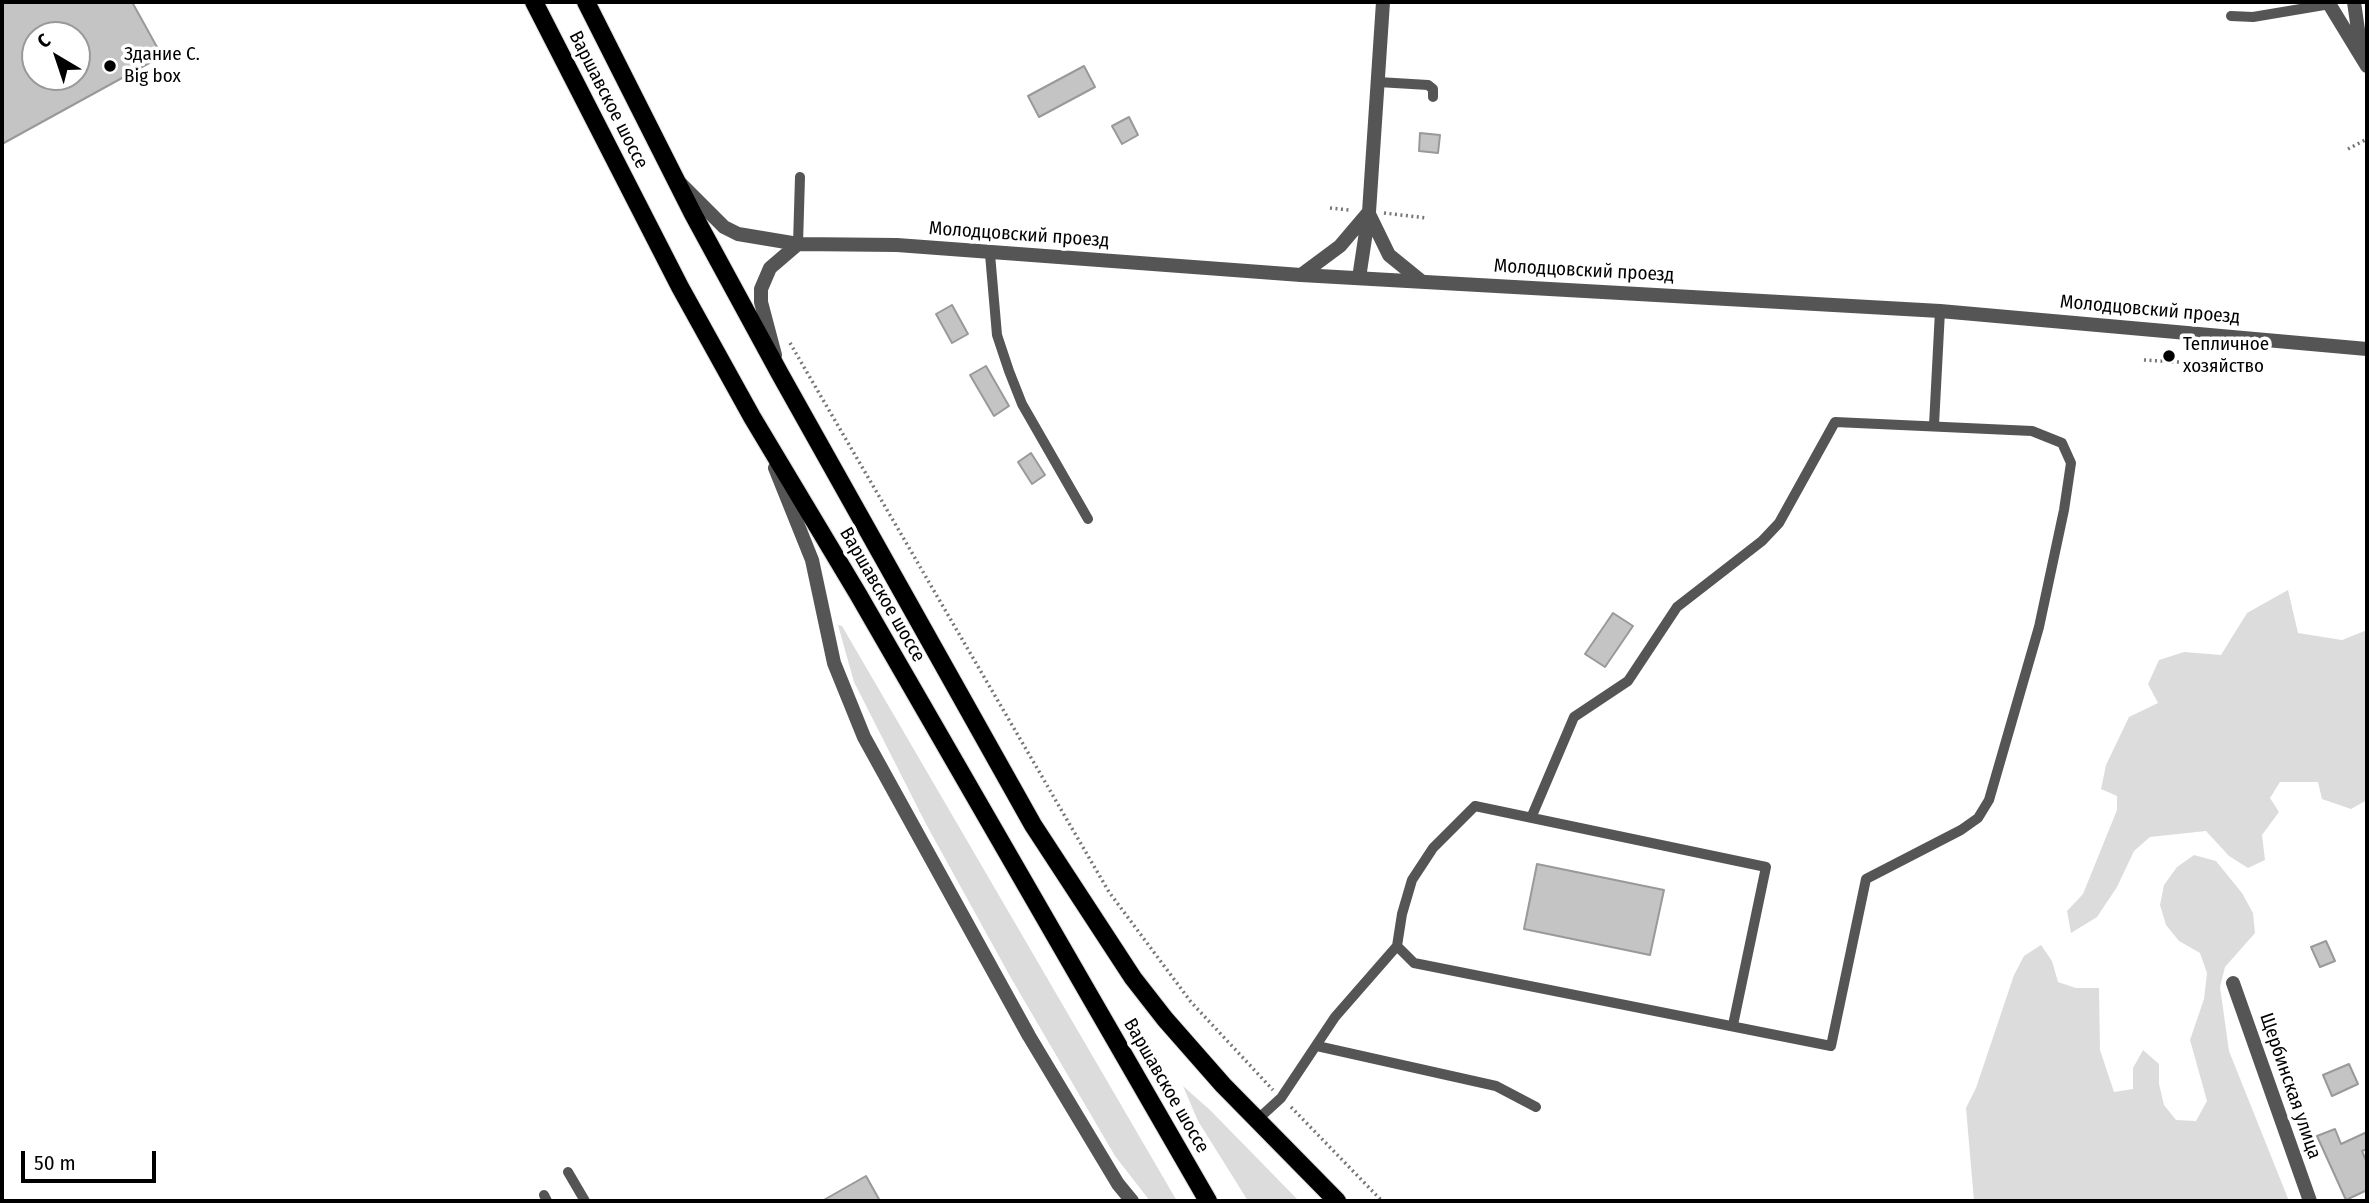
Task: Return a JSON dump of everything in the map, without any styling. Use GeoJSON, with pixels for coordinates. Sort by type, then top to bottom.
{"type":"FeatureCollection","features":[{"type":"Feature","properties":{"kind":"main road","name":"Варшавское шоссе"},"geometry":{"type":"LineString","coordinates":[[534,2],[680,287],[752,417],[858,594],[1208,1201]]}},
{"type":"Feature","properties":{"kind":"main road","name":"Варшавское шоссе"},"geometry":{"type":"LineString","coordinates":[[586,2],[780,374],[1034,825],[1133,978],[1165,1019],[1337,1201]]}},
{"type":"Feature","properties":{"kind":"street"},"geometry":{"type":"LineString","coordinates":[[1359,278],[1369,212],[1383,2]]}},
{"type":"Feature","properties":{"kind":"street"},"geometry":{"type":"LineString","coordinates":[[2329,2],[2367,66]]}},
{"type":"Feature","properties":{"kind":"street"},"geometry":{"type":"LineString","coordinates":[[2354,2],[2357,35],[2367,66]]}},
{"type":"Feature","properties":{"kind":"street","name":"Молодцовский проезд"},"geometry":{"type":"LineString","coordinates":[[676,179],[724,228],[738,234],[798,244],[897,245],[1301,275],[1940,311],[2367,349]]}},
{"type":"Feature","properties":{"kind":"street"},"geometry":{"type":"LineString","coordinates":[[1301,275],[1339,246],[1369,212]]}},
{"type":"Feature","properties":{"kind":"street"},"geometry":{"type":"LineString","coordinates":[[1369,212],[1374,231],[1389,255],[1422,282]]}},
{"type":"Feature","properties":{"kind":"street"},"geometry":{"type":"LineString","coordinates":[[780,374],[761,302],[761,289],[770,268],[798,244]]}},
{"type":"Feature","properties":{"kind":"street"},"geometry":{"type":"LineString","coordinates":[[752,417],[798,520],[812,560],[834,663],[864,737],[1029,1036],[1118,1184],[1132,1201]]}},
{"type":"Feature","properties":{"kind":"street","name":"Щербинская улица"},"geometry":{"type":"LineString","coordinates":[[2233,984],[2310,1201]]}},
{"type":"Feature","properties":{"kind":"lane"},"geometry":{"type":"LineString","coordinates":[[2231,16],[2264,16],[2329,2]]}},
{"type":"Feature","properties":{"kind":"lane"},"geometry":{"type":"LineString","coordinates":[[1378,82],[1428,86],[1433,89],[1433,97]]}},
{"type":"Feature","properties":{"kind":"lane"},"geometry":{"type":"LineString","coordinates":[[798,244],[800,177]]}},
{"type":"Feature","properties":{"kind":"lane"},"geometry":{"type":"LineString","coordinates":[[990,254],[997,335],[1009,371],[1022,404],[1088,519]]}},
{"type":"Feature","properties":{"kind":"lane"},"geometry":{"type":"LineString","coordinates":[[1934,425],[1940,311]]}},
{"type":"Feature","properties":{"kind":"lane"},"geometry":{"type":"LineString","coordinates":[[1397,946],[1414,963],[1831,1046],[1866,879],[1961,830],[1979,818],[1989,800],[2039,627],[2071,463],[2062,443],[2032,430],[1836,422],[1779,523],[1762,541],[1677,607],[1628,681],[1574,717],[1531,818]]}},
{"type":"Feature","properties":{"kind":"lane"},"geometry":{"type":"LineString","coordinates":[[1258,1119],[1281,1098],[1335,1017],[1397,946],[1402,914],[1412,880],[1433,848],[1475,806],[1766,867],[1733,1025]]}},
{"type":"Feature","properties":{"kind":"lane"},"geometry":{"type":"LineString","coordinates":[[1317,1046],[1496,1086],[1536,1107]]}},
{"type":"Feature","properties":{"kind":"lane"},"geometry":{"type":"LineString","coordinates":[[568,1172],[585,1201]]}},
{"type":"Feature","properties":{"kind":"path"},"geometry":{"type":"LineString","coordinates":[[2348,149],[2367,139]]}},
{"type":"Feature","properties":{"kind":"path"},"geometry":{"type":"LineString","coordinates":[[789,342],[1109,892],[1191,1002],[1382,1201]]}},
{"type":"Feature","properties":{"kind":"path"},"geometry":{"type":"LineString","coordinates":[[2144,360],[2228,365]]}},
{"type":"Feature","properties":{"kind":"shaded area"},"geometry":{"type":"Polygon","coordinates":[[[2288,590],[2298,633],[2342,640],[2367,630],[2367,800],[2351,809],[2322,799],[2318,782],[2280,782],[2270,798],[2279,812],[2262,835],[2265,860],[2248,868],[2229,856],[2206,831],[2150,837],[2134,851],[2117,887],[2097,917],[2071,933],[2067,911],[2083,894],[2117,810],[2117,796],[2101,789],[2106,765],[2129,717],[2158,703],[2148,684],[2159,660],[2184,652],[2221,655],[2247,613],[2288,590]]]}},
{"type":"Feature","properties":{"kind":"shaded area"},"geometry":{"type":"Polygon","coordinates":[[[838,625],[842,626],[1177,1201],[1150,1201],[1115,1156],[1011,978],[926,824],[854,682],[838,625]]]}},
{"type":"Feature","properties":{"kind":"shaded area"},"geometry":{"type":"Polygon","coordinates":[[[2194,855],[2216,861],[2242,893],[2253,913],[2255,933],[2225,967],[2220,987],[2229,1051],[2289,1201],[1974,1201],[1966,1108],[1976,1088],[2014,975],[2024,956],[2041,945],[2052,961],[2058,982],[2076,988],[2099,988],[2100,1050],[2114,1092],[2133,1089],[2133,1068],[2143,1050],[2159,1064],[2159,1084],[2164,1105],[2176,1120],[2196,1121],[2207,1101],[2190,1040],[2204,999],[2207,973],[2200,953],[2179,941],[2166,925],[2160,905],[2164,885],[2177,867],[2194,855]]]}},
{"type":"Feature","properties":{"kind":"shaded area"},"geometry":{"type":"Polygon","coordinates":[[[1183,1086],[1299,1201],[1248,1201],[1198,1121],[1183,1086]]]}},
{"type":"Feature","properties":{"kind":"building","name":"Здание C. Big box"},"geometry":{"type":"Polygon","coordinates":[[[2,2],[132,2],[162,56],[2,144],[2,2]]]}},
{"type":"Feature","properties":{"kind":"building"},"geometry":{"type":"Polygon","coordinates":[[[1084,66],[1095,87],[1039,117],[1028,96],[1084,66]]]}},
{"type":"Feature","properties":{"kind":"building"},"geometry":{"type":"Polygon","coordinates":[[[1129,117],[1138,135],[1122,144],[1112,126],[1129,117]]]}},
{"type":"Feature","properties":{"kind":"building"},"geometry":{"type":"Polygon","coordinates":[[[1420,133],[1440,135],[1438,153],[1419,151],[1420,133]]]}},
{"type":"Feature","properties":{"kind":"building"},"geometry":{"type":"Polygon","coordinates":[[[952,305],[968,334],[952,343],[936,314],[952,305]]]}},
{"type":"Feature","properties":{"kind":"building"},"geometry":{"type":"Polygon","coordinates":[[[986,366],[1009,406],[994,416],[970,375],[986,366]]]}},
{"type":"Feature","properties":{"kind":"building"},"geometry":{"type":"Polygon","coordinates":[[[1031,453],[1045,475],[1032,484],[1018,462],[1031,453]]]}},
{"type":"Feature","properties":{"kind":"building"},"geometry":{"type":"Polygon","coordinates":[[[1613,613],[1633,626],[1605,667],[1585,654],[1613,613]]]}},
{"type":"Feature","properties":{"kind":"building"},"geometry":{"type":"Polygon","coordinates":[[[1537,864],[1664,890],[1650,955],[1524,929],[1537,864]]]}},
{"type":"Feature","properties":{"kind":"building"},"geometry":{"type":"Polygon","coordinates":[[[2326,941],[2335,961],[2320,967],[2311,947],[2326,941]]]}},
{"type":"Feature","properties":{"kind":"building"},"geometry":{"type":"Polygon","coordinates":[[[2349,1064],[2358,1084],[2332,1096],[2323,1075],[2349,1064]]]}},
{"type":"Feature","properties":{"kind":"building"},"geometry":{"type":"Polygon","coordinates":[[[2335,1129],[2341,1144],[2367,1132],[2367,1149],[2362,1151],[2367,1163],[2367,1190],[2346,1200],[2317,1136],[2335,1129]]]}},
{"type":"Feature","properties":{"kind":"building"},"geometry":{"type":"Polygon","coordinates":[[[866,1176],[880,1201],[822,1201],[866,1176]]]}},
{"type":"Feature","properties":{"kind":"place","name":"Здание C. Big box"},"geometry":{"type":"Point","coordinates":[110,66]}},
{"type":"Feature","properties":{"kind":"place","name":"Тепличное хозяйство"},"geometry":{"type":"Point","coordinates":[2169,356]}}]}
